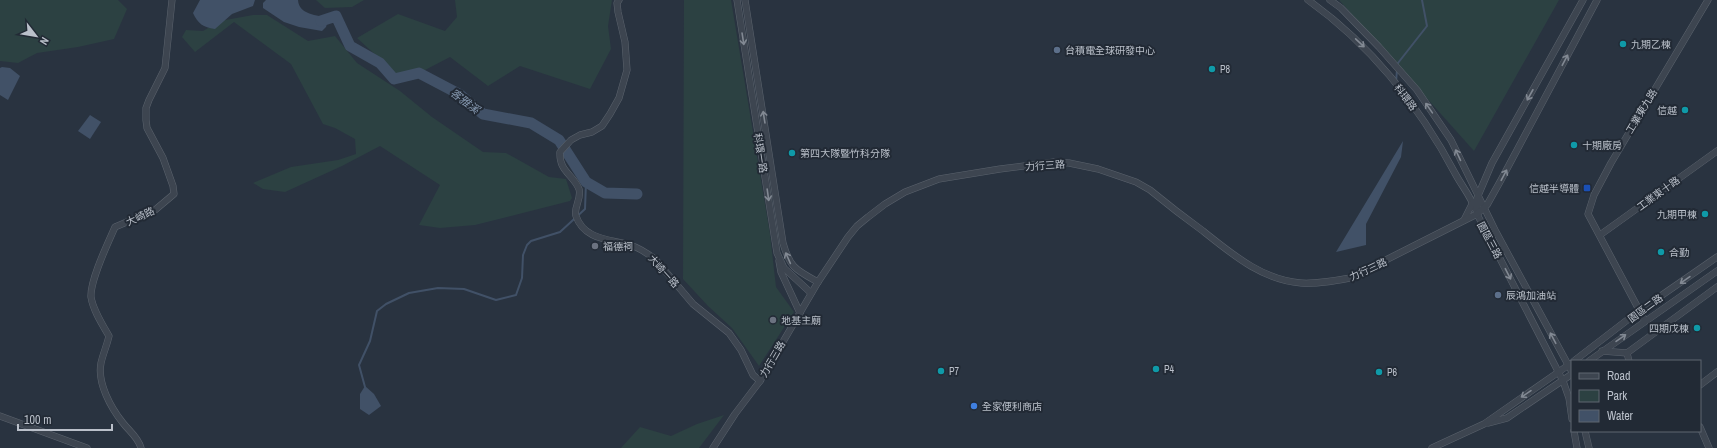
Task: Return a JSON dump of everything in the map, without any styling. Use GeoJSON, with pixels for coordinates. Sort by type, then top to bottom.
{"type":"FeatureCollection","features":[{"type":"Feature","properties":{"kind":"street","name":"大崎路"},"geometry":{"type":"LineString","coordinates":[[141,448],[139,440],[112,410],[107,398],[102,380],[101,364],[109,336],[99,319],[91,297],[92,286],[97,271],[115,227],[155,210],[174,194],[173,186],[162,158],[147,128],[146,120],[146,108],[165,68],[172,0]]}},
{"type":"Feature","properties":{"kind":"street","name":"大崎一路"},"geometry":{"type":"LineString","coordinates":[[619,0],[617,3],[618,12],[625,42],[627,70],[619,98],[602,126],[592,132],[580,135],[567,143],[560,152],[561,166],[579,190],[579,202],[575,212],[576,218],[586,231],[602,239],[636,248],[655,259],[693,304],[729,333],[741,350],[754,375],[760,381]]}},
{"type":"Feature","properties":{"kind":"street","name":"科環一路"},"geometry":{"type":"LineString","coordinates":[[737,0],[778,258],[792,277],[811,293]]}},
{"type":"Feature","properties":{"kind":"street","name":"科環一路"},"geometry":{"type":"LineString","coordinates":[[745,0],[783,243],[787,258],[791,265],[818,282]]}},
{"type":"Feature","properties":{"kind":"street","name":"科環路"},"geometry":{"type":"LineString","coordinates":[[1308,0],[1332,16],[1371,53],[1408,99],[1484,209]]}},
{"type":"Feature","properties":{"kind":"street","name":"科環路"},"geometry":{"type":"LineString","coordinates":[[1330,0],[1341,8],[1379,46],[1417,90],[1452,140],[1469,178],[1476,199],[1477,214]]}},
{"type":"Feature","properties":{"kind":"street"},"geometry":{"type":"LineString","coordinates":[[1464,220],[1583,0]]}},
{"type":"Feature","properties":{"kind":"street","name":"園區三路"},"geometry":{"type":"LineString","coordinates":[[1571,363],[1484,209],[1502,180],[1597,0]]}},
{"type":"Feature","properties":{"kind":"street","name":"工業東九路"},"geometry":{"type":"LineString","coordinates":[[1645,321],[1588,214],[1594,195],[1611,163],[1708,0]]}},
{"type":"Feature","properties":{"kind":"street","name":"工業東十路"},"geometry":{"type":"LineString","coordinates":[[1600,235],[1717,151]]}},
{"type":"Feature","properties":{"kind":"street","name":"力行三路"},"geometry":{"type":"LineString","coordinates":[[713,448],[735,414],[760,381],[811,293],[857,226],[885,204],[905,192],[939,178],[1000,168],[1054,162],[1091,167],[1136,182],[1150,190],[1224,248],[1254,269],[1270,276],[1301,283],[1330,282],[1350,278],[1437,235],[1484,209]]}},
{"type":"Feature","properties":{"kind":"street"},"geometry":{"type":"LineString","coordinates":[[1469,178],[1471,181],[1479,183],[1485,179]]}},
{"type":"Feature","properties":{"kind":"street","name":"園區三路"},"geometry":{"type":"LineString","coordinates":[[1477,214],[1559,372],[1568,398],[1571,414]]}},
{"type":"Feature","properties":{"kind":"street","name":"園區二路"},"geometry":{"type":"LineString","coordinates":[[1575,360],[1639,311],[1717,257]]}},
{"type":"Feature","properties":{"kind":"street"},"geometry":{"type":"LineString","coordinates":[[778,258],[781,272],[800,313]]}},
{"type":"Feature","properties":{"kind":"street","name":"園區二路"},"geometry":{"type":"LineString","coordinates":[[1590,360],[1717,271]]}},
{"type":"Feature","properties":{"kind":"street"},"geometry":{"type":"LineString","coordinates":[[1602,351],[1627,353],[1717,287]]}},
{"type":"Feature","properties":{"kind":"street"},"geometry":{"type":"LineString","coordinates":[[1627,353],[1629,360]]}},
{"type":"Feature","properties":{"kind":"street","name":"園區二路"},"geometry":{"type":"LineString","coordinates":[[1432,448],[1484,424],[1571,363]]}},
{"type":"Feature","properties":{"kind":"street"},"geometry":{"type":"LineString","coordinates":[[1701,384],[1717,372]]}},
{"type":"Feature","properties":{"kind":"street","name":"園區二路"},"geometry":{"type":"LineString","coordinates":[[1484,424],[1507,418],[1563,381],[1571,374]]}},
{"type":"Feature","properties":{"kind":"street"},"geometry":{"type":"LineString","coordinates":[[0,416],[87,448]]}},
{"type":"Feature","properties":{"kind":"street"},"geometry":{"type":"LineString","coordinates":[[1701,429],[1709,448]]}},
{"type":"Feature","properties":{"kind":"street"},"geometry":{"type":"LineString","coordinates":[[1574,432],[1577,448]]}},
{"type":"Feature","properties":{"kind":"street"},"geometry":{"type":"LineString","coordinates":[[1585,432],[1589,448]]}},
{"type":"Feature","properties":{"kind":"green space"},"geometry":{"type":"Polygon","coordinates":[[[0,0],[118,0],[127,9],[114,39],[78,47],[37,53],[18,63],[0,61],[0,0]]]}},
{"type":"Feature","properties":{"kind":"green space"},"geometry":{"type":"Polygon","coordinates":[[[316,0],[364,0],[352,7],[325,8],[316,0]]]}},
{"type":"Feature","properties":{"kind":"green space"},"geometry":{"type":"Polygon","coordinates":[[[455,0],[612,0],[608,26],[611,49],[590,89],[520,66],[488,86],[450,57],[404,81],[357,38],[398,14],[445,31],[457,17],[455,0]]]}},
{"type":"Feature","properties":{"kind":"green space"},"geometry":{"type":"Polygon","coordinates":[[[684,0],[731,0],[770,234],[776,287],[794,312],[759,366],[732,328],[708,306],[683,279],[684,0]]]}},
{"type":"Feature","properties":{"kind":"green space"},"geometry":{"type":"Polygon","coordinates":[[[1339,0],[1559,0],[1474,151],[1339,0]]]}},
{"type":"Feature","properties":{"kind":"green space"},"geometry":{"type":"Polygon","coordinates":[[[253,15],[267,15],[308,41],[335,36],[357,63],[400,91],[432,117],[483,152],[506,153],[549,177],[566,179],[572,198],[570,201],[475,225],[440,228],[419,225],[440,185],[380,146],[342,166],[285,192],[263,189],[253,183],[291,167],[338,160],[356,154],[355,139],[335,128],[323,124],[291,64],[234,22],[195,52],[182,37],[186,30],[203,31],[220,21],[253,15]]]}},
{"type":"Feature","properties":{"kind":"green space"},"geometry":{"type":"Polygon","coordinates":[[[724,415],[699,448],[621,448],[640,427],[671,436],[697,424],[724,415]]]}},
{"type":"Feature","properties":{"kind":"water"},"geometry":{"type":"Polygon","coordinates":[[[200,0],[255,0],[253,6],[232,14],[215,29],[201,24],[195,17],[193,13],[200,0]]]}},
{"type":"Feature","properties":{"kind":"water"},"geometry":{"type":"Polygon","coordinates":[[[266,0],[298,0],[302,9],[309,14],[329,18],[326,27],[322,31],[299,27],[284,22],[263,8],[263,3],[266,0]]]}},
{"type":"Feature","properties":{"kind":"water"},"geometry":{"type":"Polygon","coordinates":[[[0,68],[10,68],[20,76],[8,100],[0,95],[0,68]]]}},
{"type":"Feature","properties":{"kind":"water"},"geometry":{"type":"Polygon","coordinates":[[[90,115],[101,122],[90,139],[78,131],[90,115]]]}},
{"type":"Feature","properties":{"kind":"water"},"geometry":{"type":"Polygon","coordinates":[[[1403,141],[1401,157],[1366,224],[1366,245],[1336,252],[1403,141]]]}},
{"type":"Feature","properties":{"kind":"water"},"geometry":{"type":"Polygon","coordinates":[[[365,386],[374,394],[381,406],[369,415],[360,409],[360,394],[365,386]]]}},
{"type":"Feature","properties":{"kind":"waterway"},"geometry":{"type":"LineString","coordinates":[[1397,66],[1427,26],[1422,0]]}},
{"type":"Feature","properties":{"kind":"waterway","name":"客雅溪"},"geometry":{"type":"LineString","coordinates":[[321,21],[336,16],[350,46],[380,63],[394,79],[419,73],[459,94],[483,114],[531,123],[559,140],[586,182],[605,193],[637,194]]}},
{"type":"Feature","properties":{"kind":"waterway"},"geometry":{"type":"LineString","coordinates":[[1396,82],[1397,70]]}},
{"type":"Feature","properties":{"kind":"waterway"},"geometry":{"type":"LineString","coordinates":[[365,387],[359,365],[370,341],[377,311],[386,304],[409,293],[438,288],[464,289],[496,300],[516,295],[522,278],[523,255],[527,245],[531,241],[560,232],[585,209],[586,182]]}},
{"type":"Feature","properties":{"kind":"place","name":"九期乙棟"},"geometry":{"type":"Point","coordinates":[1623,44]}},
{"type":"Feature","properties":{"kind":"place","name":"台積電全球研發中心"},"geometry":{"type":"Point","coordinates":[1057,50]}},
{"type":"Feature","properties":{"kind":"place","name":"P8"},"geometry":{"type":"Point","coordinates":[1212,69]}},
{"type":"Feature","properties":{"kind":"place","name":"信越"},"geometry":{"type":"Point","coordinates":[1685,110]}},
{"type":"Feature","properties":{"kind":"place","name":"十期廠房"},"geometry":{"type":"Point","coordinates":[1574,145]}},
{"type":"Feature","properties":{"kind":"place","name":"第四大隊暨竹科分隊"},"geometry":{"type":"Point","coordinates":[792,153]}},
{"type":"Feature","properties":{"kind":"place","name":"信越半導體"},"geometry":{"type":"Point","coordinates":[1587,188]}},
{"type":"Feature","properties":{"kind":"place","name":"九期甲棟"},"geometry":{"type":"Point","coordinates":[1705,214]}},
{"type":"Feature","properties":{"kind":"place","name":"福德祠"},"geometry":{"type":"Point","coordinates":[595,246]}},
{"type":"Feature","properties":{"kind":"place","name":"合勤"},"geometry":{"type":"Point","coordinates":[1661,252]}},
{"type":"Feature","properties":{"kind":"place","name":"辰鴻加油站"},"geometry":{"type":"Point","coordinates":[1498,295]}},
{"type":"Feature","properties":{"kind":"place","name":"地基主廟"},"geometry":{"type":"Point","coordinates":[773,320]}},
{"type":"Feature","properties":{"kind":"place","name":"四期戊棟"},"geometry":{"type":"Point","coordinates":[1697,328]}},
{"type":"Feature","properties":{"kind":"place","name":"P4"},"geometry":{"type":"Point","coordinates":[1156,369]}},
{"type":"Feature","properties":{"kind":"place","name":"P7"},"geometry":{"type":"Point","coordinates":[941,371]}},
{"type":"Feature","properties":{"kind":"place","name":"P6"},"geometry":{"type":"Point","coordinates":[1379,372]}},
{"type":"Feature","properties":{"kind":"place","name":"全家便利商店"},"geometry":{"type":"Point","coordinates":[974,406]}}]}
